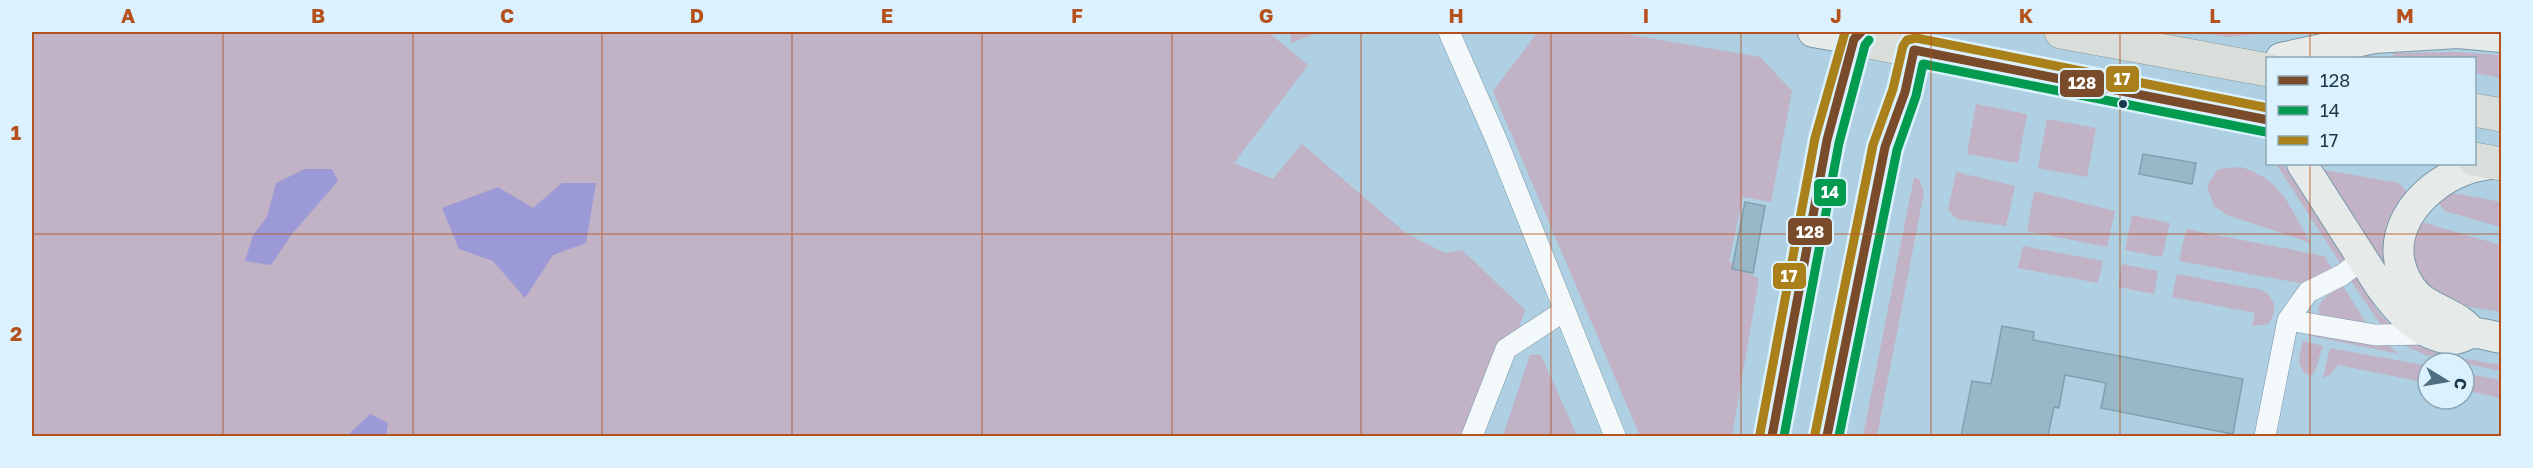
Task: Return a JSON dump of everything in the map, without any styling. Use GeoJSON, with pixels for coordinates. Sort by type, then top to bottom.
{"type":"FeatureCollection","features":[{"type":"Feature","properties":{"kind":"main road"},"geometry":{"type":"LineString","coordinates":[[2061,32],[2260,66]]}},
{"type":"Feature","properties":{"kind":"main road"},"geometry":{"type":"LineString","coordinates":[[1772,436],[1827,140],[1857,35],[1911,41],[2266,121]]}},
{"type":"Feature","properties":{"kind":"main road"},"geometry":{"type":"LineString","coordinates":[[1827,436],[1885,147],[1905,92],[1911,41]]}},
{"type":"Feature","properties":{"kind":"main road"},"geometry":{"type":"LineString","coordinates":[[2476,110],[2502,115]]}},
{"type":"Feature","properties":{"kind":"street"},"geometry":{"type":"LineString","coordinates":[[1449,32],[1496,139],[1615,436]]}},
{"type":"Feature","properties":{"kind":"street"},"geometry":{"type":"LineString","coordinates":[[1813,32],[1857,35]]}},
{"type":"Feature","properties":{"kind":"street"},"geometry":{"type":"LineString","coordinates":[[2286,57],[2374,38],[2458,33],[2502,37]]}},
{"type":"Feature","properties":{"kind":"street"},"geometry":{"type":"LineString","coordinates":[[2487,336],[2428,305],[2411,288],[2403,271],[2398,250],[2402,227],[2418,199],[2465,170],[2491,162]]}},
{"type":"Feature","properties":{"kind":"street"},"geometry":{"type":"LineString","coordinates":[[2303,165],[2393,304],[2427,334]]}},
{"type":"Feature","properties":{"kind":"street"},"geometry":{"type":"LineString","coordinates":[[2265,436],[2288,320],[2308,292],[2342,275],[2363,259]]}},
{"type":"Feature","properties":{"kind":"street"},"geometry":{"type":"LineString","coordinates":[[1472,436],[1506,349],[1564,311]]}},
{"type":"Feature","properties":{"kind":"street"},"geometry":{"type":"LineString","coordinates":[[2288,320],[2375,335],[2427,334],[2455,340],[2487,336]]}},
{"type":"Feature","properties":{"kind":"shaded area"},"geometry":{"type":"Polygon","coordinates":[[[32,32],[1268,32],[1308,65],[1234,163],[1273,179],[1302,144],[1407,234],[1445,253],[1462,250],[1525,310],[1481,436],[32,436],[32,32]]]}},
{"type":"Feature","properties":{"kind":"shaded area"},"geometry":{"type":"Polygon","coordinates":[[[1290,32],[1320,32],[1291,43],[1290,32]]]}},
{"type":"Feature","properties":{"kind":"shaded area"},"geometry":{"type":"Polygon","coordinates":[[[1538,32],[1614,32],[1760,57],[1792,91],[1771,202],[1743,197],[1729,261],[1759,279],[1732,436],[1640,436],[1493,91],[1538,32]]]}},
{"type":"Feature","properties":{"kind":"shaded area"},"geometry":{"type":"Polygon","coordinates":[[[2197,32],[2277,32],[2229,37],[2197,32]]]}},
{"type":"Feature","properties":{"kind":"shaded area"},"geometry":{"type":"Polygon","coordinates":[[[2456,52],[2501,55],[2501,78],[2476,73],[2476,57],[2395,57],[2392,53],[2456,52]]]}},
{"type":"Feature","properties":{"kind":"shaded area"},"geometry":{"type":"Polygon","coordinates":[[[1976,104],[2027,114],[2018,163],[1967,154],[1976,104]]]}},
{"type":"Feature","properties":{"kind":"shaded area"},"geometry":{"type":"Polygon","coordinates":[[[2047,119],[2096,128],[2087,177],[2038,168],[2047,119]]]}},
{"type":"Feature","properties":{"kind":"shaded area"},"geometry":{"type":"Polygon","coordinates":[[[2277,165],[2283,165],[2293,178],[2344,258],[2342,266],[2277,165]]]}},
{"type":"Feature","properties":{"kind":"shaded area"},"geometry":{"type":"Polygon","coordinates":[[[2241,167],[2256,173],[2277,188],[2291,207],[2311,243],[2227,215],[2214,206],[2207,186],[2218,169],[2241,167]]]}},
{"type":"Feature","properties":{"kind":"shaded area"},"geometry":{"type":"Polygon","coordinates":[[[2324,170],[2399,183],[2406,191],[2393,210],[2386,227],[2384,268],[2324,170]]]}},
{"type":"Feature","properties":{"kind":"shaded area"},"geometry":{"type":"Polygon","coordinates":[[[1956,172],[2015,186],[2006,226],[1957,219],[1948,210],[1956,172]]]}},
{"type":"Feature","properties":{"kind":"shaded area"},"geometry":{"type":"Polygon","coordinates":[[[1914,177],[1919,179],[1924,192],[1877,436],[1863,436],[1914,177]]]}},
{"type":"Feature","properties":{"kind":"shaded area"},"geometry":{"type":"Polygon","coordinates":[[[2034,191],[2115,211],[2107,247],[2027,231],[2034,191]]]}},
{"type":"Feature","properties":{"kind":"shaded area"},"geometry":{"type":"Polygon","coordinates":[[[2453,193],[2501,202],[2501,227],[2444,211],[2438,201],[2453,193]]]}},
{"type":"Feature","properties":{"kind":"shaded area"},"geometry":{"type":"Polygon","coordinates":[[[2132,215],[2170,223],[2162,257],[2125,250],[2132,215]]]}},
{"type":"Feature","properties":{"kind":"shaded area"},"geometry":{"type":"Polygon","coordinates":[[[2421,222],[2501,245],[2501,312],[2455,303],[2431,290],[2423,281],[2417,271],[2413,248],[2421,222]]]}},
{"type":"Feature","properties":{"kind":"shaded area"},"geometry":{"type":"Polygon","coordinates":[[[2186,229],[2324,256],[2334,271],[2305,284],[2179,261],[2186,229]]]}},
{"type":"Feature","properties":{"kind":"shaded area"},"geometry":{"type":"Polygon","coordinates":[[[2023,246],[2103,261],[2098,283],[2018,268],[2023,246]]]}},
{"type":"Feature","properties":{"kind":"shaded area"},"geometry":{"type":"Polygon","coordinates":[[[2122,264],[2158,271],[2154,294],[2118,287],[2122,264]]]}},
{"type":"Feature","properties":{"kind":"shaded area"},"geometry":{"type":"Polygon","coordinates":[[[2177,274],[2262,290],[2273,301],[2274,310],[2271,319],[2268,324],[2252,326],[2255,313],[2172,297],[2177,274]]]}},
{"type":"Feature","properties":{"kind":"shaded area"},"geometry":{"type":"Polygon","coordinates":[[[2356,276],[2377,310],[2394,329],[2383,328],[2351,281],[2356,276]]]}},
{"type":"Feature","properties":{"kind":"shaded area"},"geometry":{"type":"Polygon","coordinates":[[[2343,286],[2368,326],[2319,314],[2318,309],[2322,301],[2343,286]]]}},
{"type":"Feature","properties":{"kind":"shaded area"},"geometry":{"type":"Polygon","coordinates":[[[2314,332],[2383,340],[2399,354],[2307,335],[2314,332]]]}},
{"type":"Feature","properties":{"kind":"shaded area"},"geometry":{"type":"Polygon","coordinates":[[[2303,341],[2323,346],[2315,371],[2311,376],[2300,366],[2303,341]]]}},
{"type":"Feature","properties":{"kind":"shaded area"},"geometry":{"type":"Polygon","coordinates":[[[2398,342],[2411,343],[2432,351],[2417,351],[2398,342]]]}},
{"type":"Feature","properties":{"kind":"shaded area"},"geometry":{"type":"Polygon","coordinates":[[[2330,348],[2416,364],[2416,381],[2338,365],[2330,375],[2323,378],[2330,348]]]}},
{"type":"Feature","properties":{"kind":"shaded area"},"geometry":{"type":"Polygon","coordinates":[[[1530,355],[1541,355],[1577,436],[1503,436],[1530,355]]]}},
{"type":"Feature","properties":{"kind":"shaded area"},"geometry":{"type":"Polygon","coordinates":[[[2476,361],[2501,365],[2501,371],[2476,366],[2476,361]]]}},
{"type":"Feature","properties":{"kind":"shaded area"},"geometry":{"type":"Polygon","coordinates":[[[2476,375],[2501,380],[2501,398],[2476,393],[2476,375]]]}},
{"type":"Feature","properties":{"kind":"water"},"geometry":{"type":"Polygon","coordinates":[[[305,169],[332,169],[338,181],[292,234],[271,265],[245,261],[253,235],[267,217],[276,183],[305,169]]]}},
{"type":"Feature","properties":{"kind":"water"},"geometry":{"type":"Polygon","coordinates":[[[562,183],[596,183],[586,243],[553,255],[525,298],[493,261],[459,249],[442,208],[498,187],[533,208],[562,183]]]}},
{"type":"Feature","properties":{"kind":"water"},"geometry":{"type":"Polygon","coordinates":[[[370,414],[388,423],[386,436],[347,436],[370,414]]]}},
{"type":"Feature","properties":{"kind":"building"},"geometry":{"type":"Polygon","coordinates":[[[2143,154],[2196,163],[2192,184],[2139,174],[2143,154]]]}},
{"type":"Feature","properties":{"kind":"building"},"geometry":{"type":"Polygon","coordinates":[[[1745,202],[1765,206],[1753,273],[1732,269],[1745,202]]]}},
{"type":"Feature","properties":{"kind":"building"},"geometry":{"type":"Polygon","coordinates":[[[2002,326],[2034,332],[2033,340],[2243,379],[2233,434],[2101,408],[2106,383],[2065,375],[2059,408],[2054,407],[2048,436],[1961,436],[1972,381],[1991,384],[2002,326]]]}},
{"type":"Feature","properties":{"kind":"transit line","name":"17"},"geometry":{"type":"LineString","coordinates":[[1760,434],[1815,138],[1845,32]]}},
{"type":"Feature","properties":{"kind":"transit line","name":"128"},"geometry":{"type":"LineString","coordinates":[[1772,436],[1827,140],[1854,39],[1861,32]]}},
{"type":"Feature","properties":{"kind":"transit line","name":"17"},"geometry":{"type":"LineString","coordinates":[[1815,434],[1873,145],[1893,89],[1903,46],[1907,40],[1916,38],[2266,108]]}},
{"type":"Feature","properties":{"kind":"transit line","name":"14"},"geometry":{"type":"LineString","coordinates":[[1784,436],[1839,143],[1865,45],[1869,40]]}},
{"type":"Feature","properties":{"kind":"transit line","name":"128"},"geometry":{"type":"LineString","coordinates":[[1827,436],[1885,147],[1905,92],[1914,50],[2266,120]]}},
{"type":"Feature","properties":{"kind":"transit line","name":"14"},"geometry":{"type":"LineString","coordinates":[[1839,436],[1897,150],[1916,96],[1923,64],[2266,132]]}}]}
